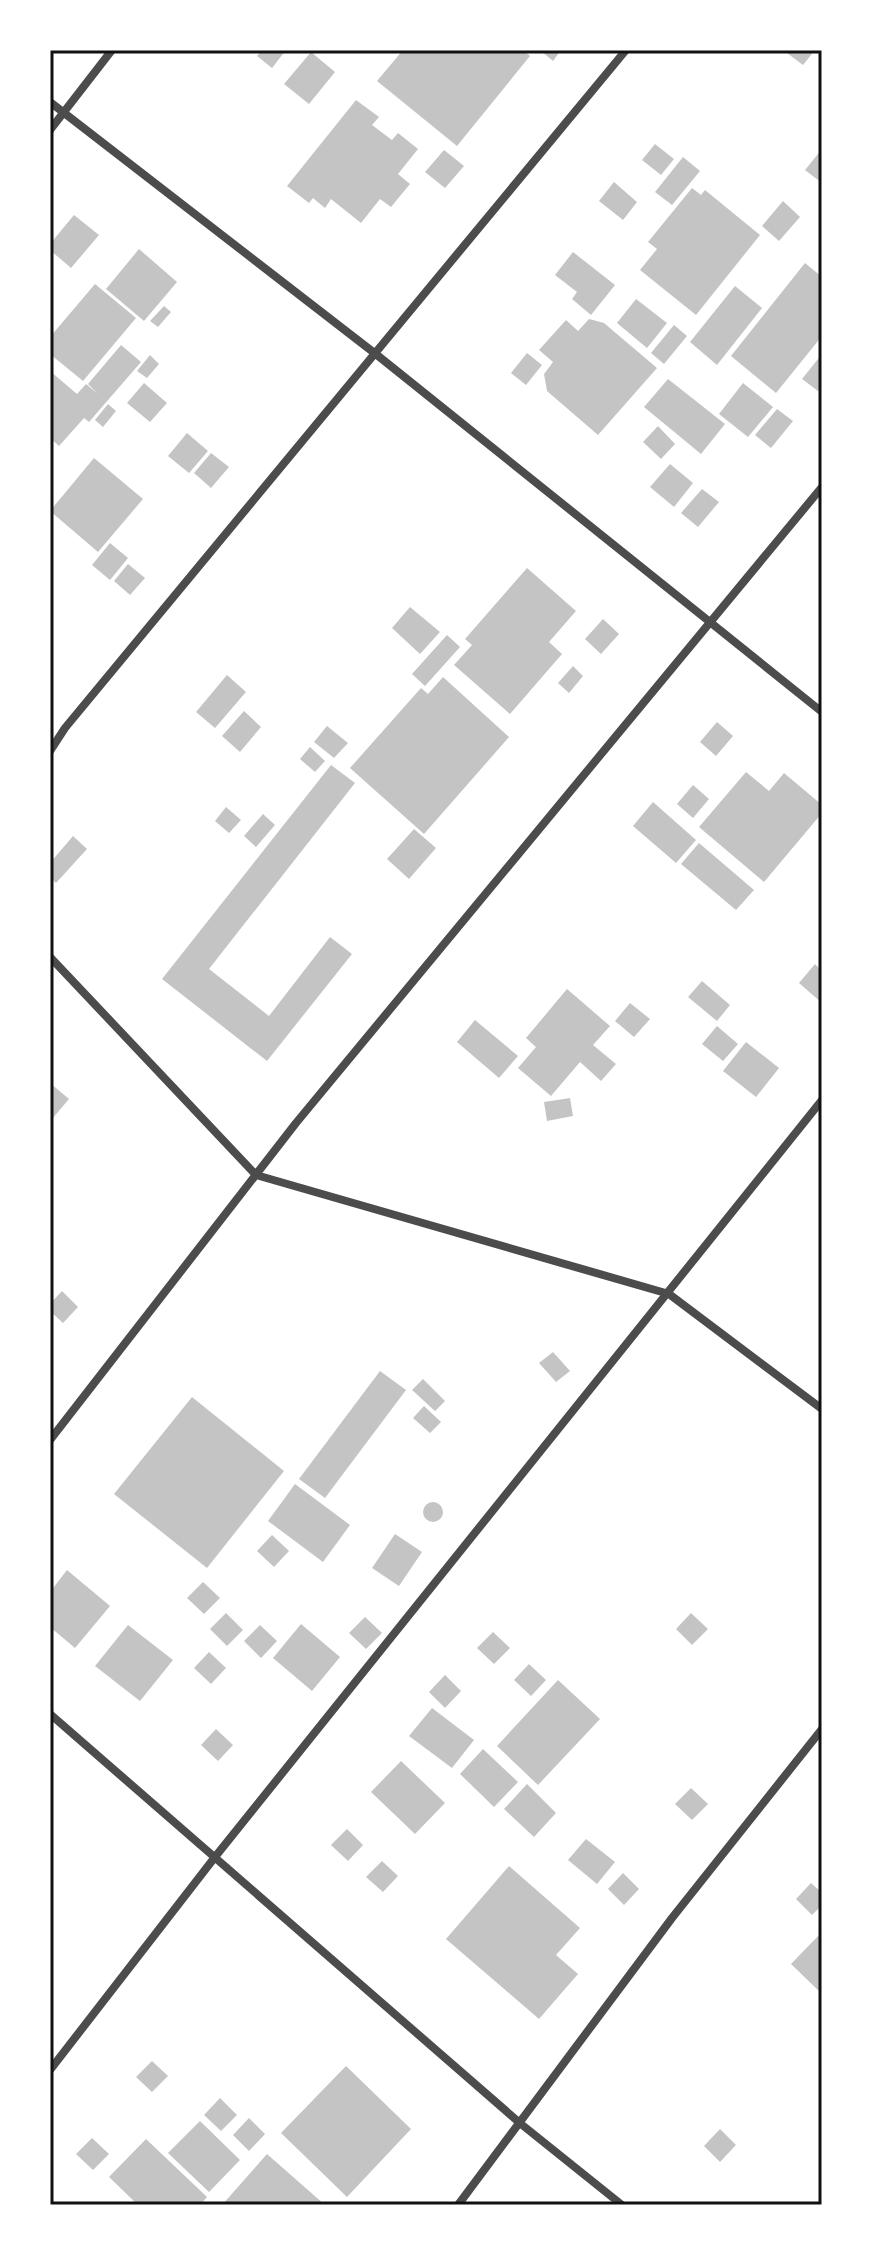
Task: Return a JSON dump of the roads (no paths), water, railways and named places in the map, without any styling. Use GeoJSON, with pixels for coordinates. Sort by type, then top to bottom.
{"type":"FeatureCollection","features":[{"type":"Feature","properties":{"kind":"street"},"geometry":{"type":"LineString","coordinates":[[50,130],[112,50]]}},
{"type":"Feature","properties":{"kind":"street"},"geometry":{"type":"LineString","coordinates":[[50,751],[65,728],[377,355],[626,50]]}},
{"type":"Feature","properties":{"kind":"street"},"geometry":{"type":"LineString","coordinates":[[50,102],[377,355],[822,712]]}},
{"type":"Feature","properties":{"kind":"street"},"geometry":{"type":"LineString","coordinates":[[50,1440],[256,1175],[822,487]]}},
{"type":"Feature","properties":{"kind":"street"},"geometry":{"type":"LineString","coordinates":[[50,957],[256,1175],[669,1294],[822,1409]]}},
{"type":"Feature","properties":{"kind":"street"},"geometry":{"type":"LineString","coordinates":[[50,2070],[215,1857],[822,1100]]}},
{"type":"Feature","properties":{"kind":"street"},"geometry":{"type":"LineString","coordinates":[[50,1714],[521,2124],[622,2205]]}},
{"type":"Feature","properties":{"kind":"street"},"geometry":{"type":"LineString","coordinates":[[458,2205],[672,1918],[821,1731]]}}]}
